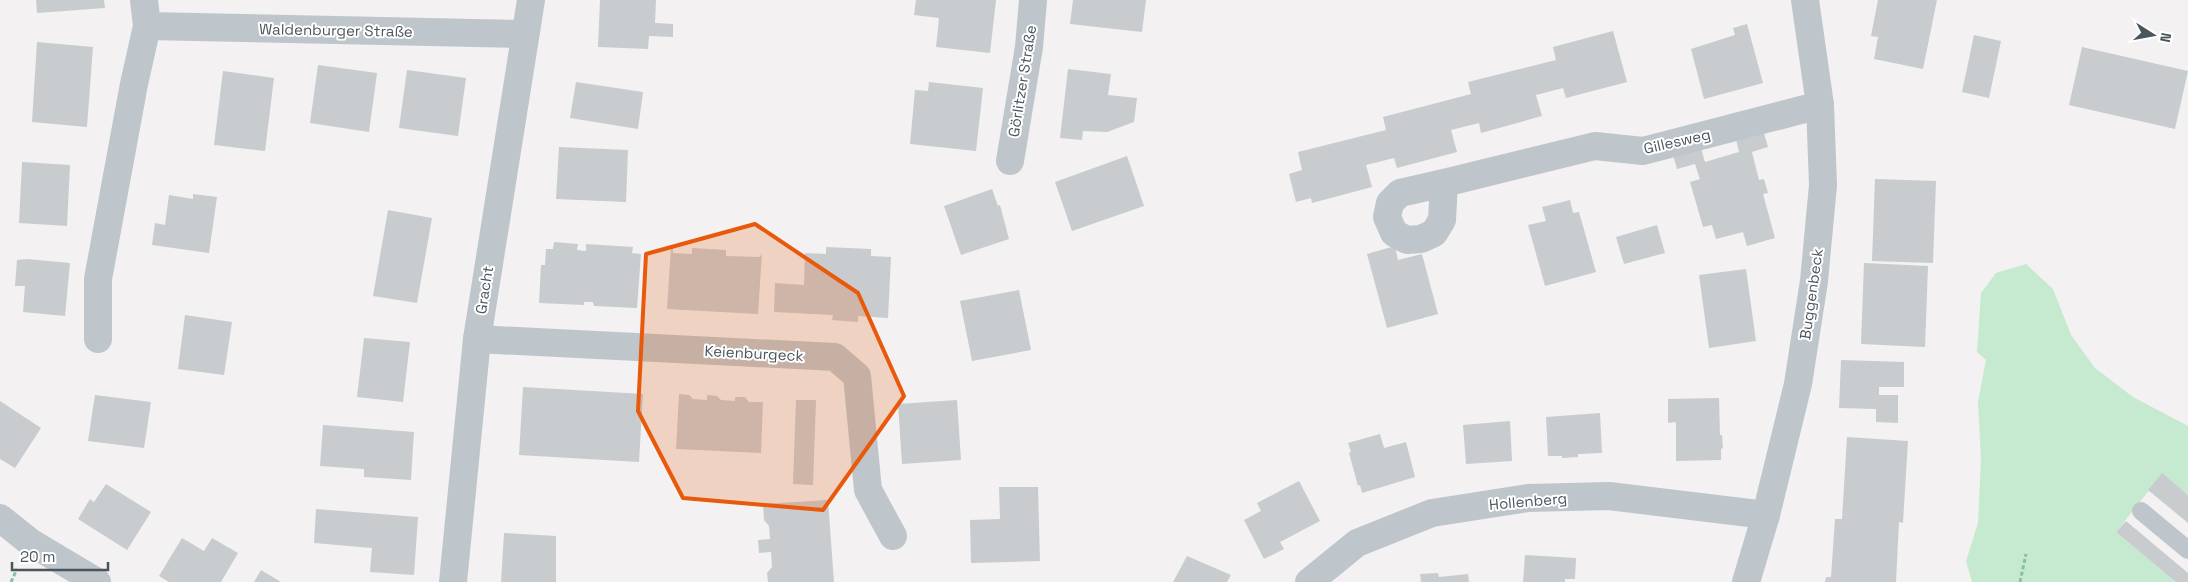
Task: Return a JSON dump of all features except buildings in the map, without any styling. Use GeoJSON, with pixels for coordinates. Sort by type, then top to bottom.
{"type":"FeatureCollection","features":[{"type":"Feature","properties":{"kind":"street","name":"Gracht"},"geometry":{"type":"LineString","coordinates":[[453,582],[477,339],[531,0]]}},
{"type":"Feature","properties":{"kind":"street","name":"Görlitzer Straße"},"geometry":{"type":"LineString","coordinates":[[1010,161],[1029,47],[1034,0]]}},
{"type":"Feature","properties":{"kind":"street","name":"Buggenbeck"},"geometry":{"type":"LineString","coordinates":[[1746,582],[1766,515],[1798,384],[1814,281],[1823,185],[1820,105],[1805,0]]}},
{"type":"Feature","properties":{"kind":"street","name":"Waldenburger Straße"},"geometry":{"type":"LineString","coordinates":[[98,338],[98,279],[146,13],[525,34]]}},
{"type":"Feature","properties":{"kind":"street","name":"Gillesweg"},"geometry":{"type":"LineString","coordinates":[[1444,183],[1595,146],[1643,151],[1820,105]]}},
{"type":"Feature","properties":{"kind":"street","name":"Keienburgeck"},"geometry":{"type":"LineString","coordinates":[[477,339],[834,357],[857,376],[868,490],[893,536]]}},
{"type":"Feature","properties":{"kind":"street","name":"Hollenberg"},"geometry":{"type":"LineString","coordinates":[[1309,582],[1356,543],[1432,513],[1528,498],[1609,496],[1766,515]]}},
{"type":"Feature","properties":{"kind":"street"},"geometry":{"type":"LineString","coordinates":[[0,518],[30,542],[97,582]]}},
{"type":"Feature","properties":{"kind":"street"},"geometry":{"type":"LineString","coordinates":[[0,531],[30,542]]}},
{"type":"Feature","properties":{"kind":"lane"},"geometry":{"type":"LineString","coordinates":[[2141,511],[2188,550]]}},
{"type":"Feature","properties":{"kind":"path"},"geometry":{"type":"LineString","coordinates":[[2020,582],[2026,554]]}},
{"type":"Feature","properties":{"kind":"highlighted area"},"geometry":{"type":"Polygon","coordinates":[[[755,224],[858,293],[904,396],[823,510],[683,498],[638,411],[646,254],[755,224]]]}},
{"type":"Feature","properties":{"kind":"green space"},"geometry":{"type":"Polygon","coordinates":[[[2026,264],[2053,289],[2071,335],[2095,368],[2133,397],[2188,426],[2188,495],[2162,474],[2116,532],[2176,582],[1972,582],[1966,561],[1978,523],[1981,460],[1978,402],[1986,360],[1977,352],[1981,293],[1996,273],[2026,264]]]}}]}
